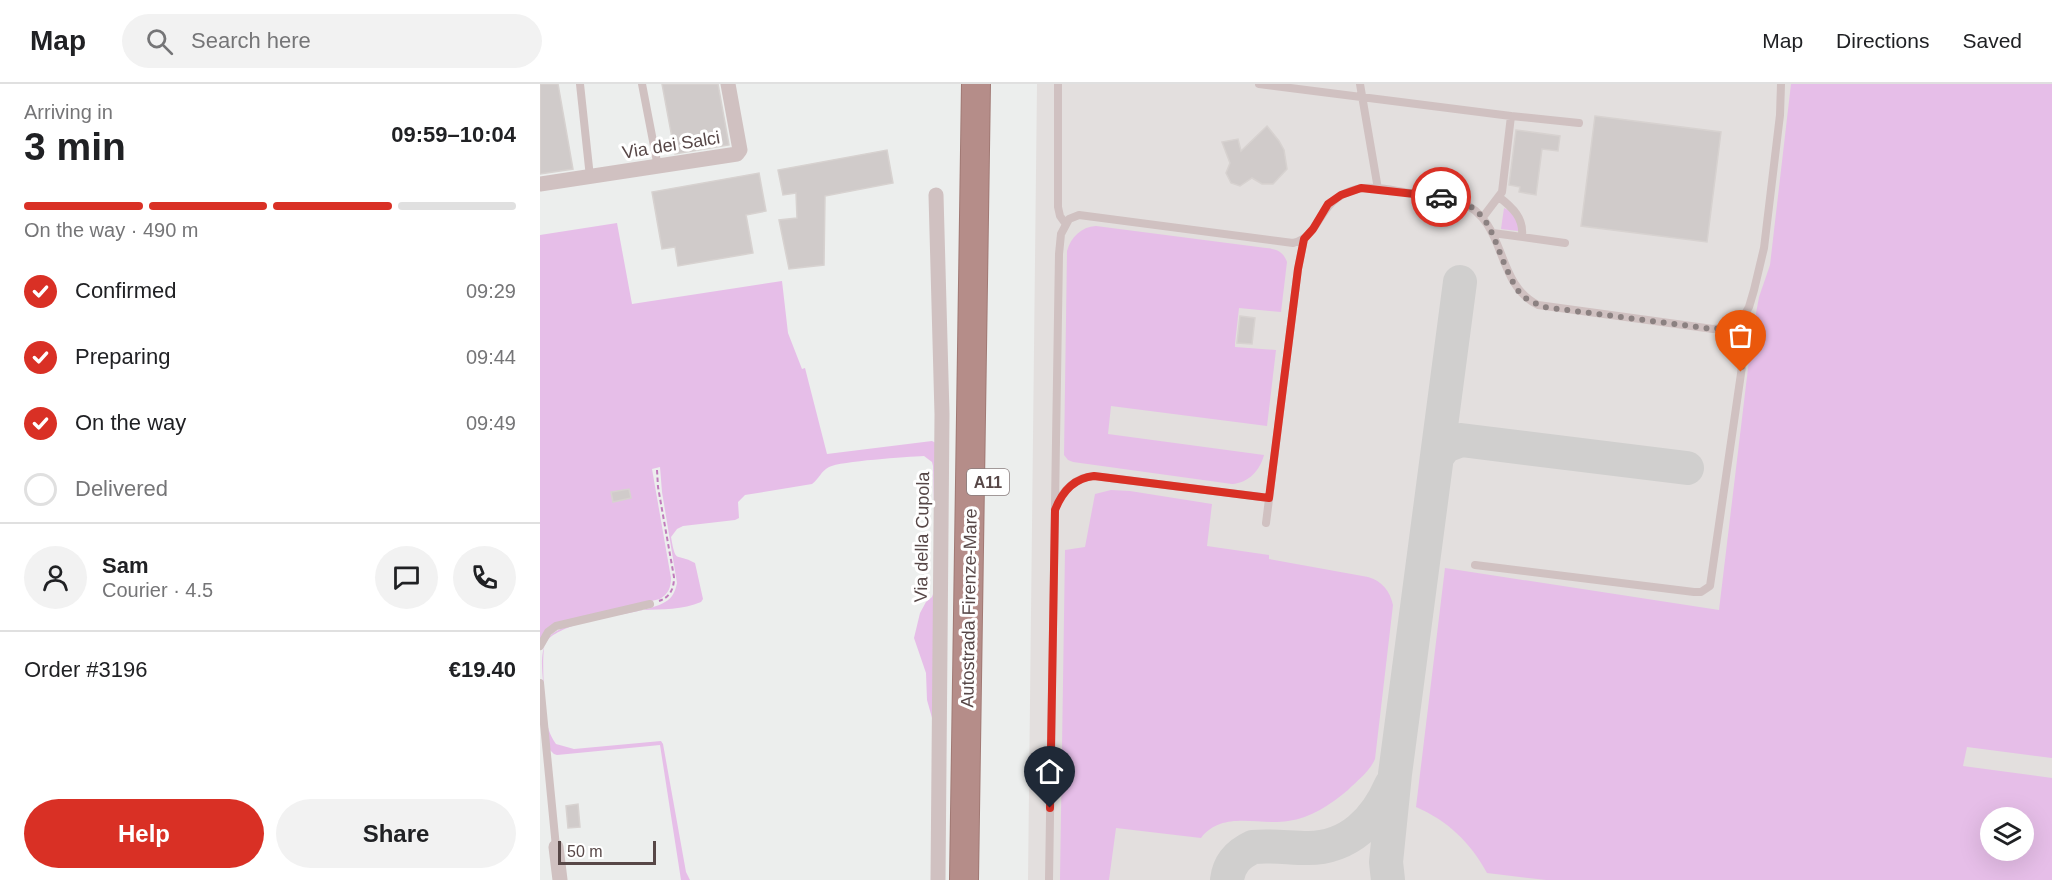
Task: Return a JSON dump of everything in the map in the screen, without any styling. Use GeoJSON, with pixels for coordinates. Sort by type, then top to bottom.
{"type":"FeatureCollection","features":[{"type":"Feature","properties":{"kind":"highway","name":"Autostrada Firenze-Mare"},"geometry":{"type":"LineString","coordinates":[[964,880],[976,84]]}},
{"type":"Feature","properties":{"kind":"highway","name":"Autostrada Firenze-Mare"},"geometry":{"type":"LineString","coordinates":[[984,880],[994,84]]}},
{"type":"Feature","properties":{"kind":"street","name":"Via dei Salci"},"geometry":{"type":"LineString","coordinates":[[540,184],[738,154],[740,150],[728,84]]}},
{"type":"Feature","properties":{"kind":"street","name":"Via della Cupola"},"geometry":{"type":"LineString","coordinates":[[936,195],[942,414],[938,880]]}},
{"type":"Feature","properties":{"kind":"street"},"geometry":{"type":"LineString","coordinates":[[556,847],[560,880]]}},
{"type":"Feature","properties":{"kind":"lane"},"geometry":{"type":"LineString","coordinates":[[580,84],[590,177]]}},
{"type":"Feature","properties":{"kind":"lane"},"geometry":{"type":"LineString","coordinates":[[642,84],[658,167]]}},
{"type":"Feature","properties":{"kind":"lane"},"geometry":{"type":"LineString","coordinates":[[1058,84],[1058,207],[1065,223]]}},
{"type":"Feature","properties":{"kind":"lane"},"geometry":{"type":"LineString","coordinates":[[1258,84],[1579,123]]}},
{"type":"Feature","properties":{"kind":"lane"},"geometry":{"type":"LineString","coordinates":[[1360,84],[1378,189]]}},
{"type":"Feature","properties":{"kind":"lane"},"geometry":{"type":"LineString","coordinates":[[1049,880],[1059,242],[1065,223],[1079,215],[1287,243],[1304,239],[1332,200],[1354,190],[1378,189],[1459,201],[1483,217],[1493,233],[1516,288],[1523,295],[1544,307],[1713,329],[1732,327],[1742,319],[1749,307],[1764,248],[1780,115],[1781,84]]}},
{"type":"Feature","properties":{"kind":"lane"},"geometry":{"type":"LineString","coordinates":[[1483,217],[1499,197],[1503,185],[1511,116]]}},
{"type":"Feature","properties":{"kind":"lane"},"geometry":{"type":"LineString","coordinates":[[1499,197],[1521,219],[1522,237]]}},
{"type":"Feature","properties":{"kind":"lane"},"geometry":{"type":"LineString","coordinates":[[1493,233],[1565,243]]}},
{"type":"Feature","properties":{"kind":"lane"},"geometry":{"type":"LineString","coordinates":[[1266,523],[1298,269],[1304,239]]}},
{"type":"Feature","properties":{"kind":"lane"},"geometry":{"type":"LineString","coordinates":[[1475,565],[1694,592],[1701,592],[1710,586],[1744,353],[1742,319]]}},
{"type":"Feature","properties":{"kind":"lane"},"geometry":{"type":"LineString","coordinates":[[1055,510],[1060,497],[1068,487],[1082,478],[1094,476],[1269,498]]}},
{"type":"Feature","properties":{"kind":"lane"},"geometry":{"type":"LineString","coordinates":[[540,646],[548,632],[556,626],[650,604]]}},
{"type":"Feature","properties":{"kind":"lane"},"geometry":{"type":"LineString","coordinates":[[540,683],[556,847]]}},
{"type":"Feature","properties":{"kind":"path"},"geometry":{"type":"LineString","coordinates":[[650,604],[667,597],[673,589],[674,578],[657,470]]}},
{"type":"Feature","properties":{"kind":"shaded area"},"geometry":{"type":"Polygon","coordinates":[[[1037,84],[2052,84],[2052,880],[1028,880],[1037,84]]]}},
{"type":"Feature","properties":{"kind":"shaded area"},"geometry":{"type":"Polygon","coordinates":[[[1791,84],[2052,84],[2052,758],[1967,747],[1963,766],[2052,778],[2052,880],[1546,880],[1487,873],[1466,842],[1438,819],[1416,807],[1445,568],[1719,610],[1752,335],[1759,297],[1770,265],[1791,84]]]}},
{"type":"Feature","properties":{"kind":"shaded area"},"geometry":{"type":"Polygon","coordinates":[[[1504,208],[1515,217],[1518,231],[1501,229],[1504,208]]]}},
{"type":"Feature","properties":{"kind":"shaded area"},"geometry":{"type":"Polygon","coordinates":[[[617,223],[632,304],[782,281],[788,333],[802,369],[805,368],[827,454],[932,441],[936,443],[939,504],[936,880],[932,880],[936,732],[927,700],[926,673],[914,638],[920,613],[932,597],[936,585],[932,462],[924,456],[836,465],[826,469],[812,484],[745,495],[738,502],[739,518],[735,520],[683,526],[677,529],[671,537],[674,551],[677,556],[695,563],[703,599],[701,602],[672,609],[643,610],[662,604],[672,596],[677,583],[660,467],[652,469],[671,578],[667,593],[660,599],[568,620],[551,627],[540,639],[540,235],[617,223]]]}},
{"type":"Feature","properties":{"kind":"shaded area"},"geometry":{"type":"Polygon","coordinates":[[[1096,226],[1270,248],[1279,251],[1285,258],[1287,262],[1281,312],[1239,308],[1235,343],[1235,347],[1276,350],[1267,426],[1111,406],[1108,434],[1264,455],[1257,471],[1244,481],[1232,484],[1073,462],[1064,455],[1067,251],[1077,234],[1086,228],[1096,226]]]}},
{"type":"Feature","properties":{"kind":"shaded area"},"geometry":{"type":"Polygon","coordinates":[[[1111,490],[1212,504],[1207,546],[1269,555],[1269,559],[1368,577],[1385,587],[1393,605],[1375,759],[1367,772],[1348,790],[1327,806],[1305,817],[1277,822],[1242,821],[1220,824],[1210,829],[1201,838],[1116,828],[1109,880],[1060,880],[1065,550],[1085,547],[1095,494],[1111,490]]]}},
{"type":"Feature","properties":{"kind":"shaded area"},"geometry":{"type":"Polygon","coordinates":[[[643,610],[628,613],[590,620],[620,613],[643,610]]]}},
{"type":"Feature","properties":{"kind":"shaded area"},"geometry":{"type":"Polygon","coordinates":[[[590,620],[553,635],[545,646],[554,633],[568,626],[590,620]]]}},
{"type":"Feature","properties":{"kind":"shaded area"},"geometry":{"type":"Polygon","coordinates":[[[545,646],[543,664],[546,721],[542,666],[542,655],[545,646]]]}},
{"type":"Feature","properties":{"kind":"shaded area"},"geometry":{"type":"Polygon","coordinates":[[[546,721],[556,744],[574,749],[661,741],[686,872],[690,880],[681,880],[660,745],[557,755],[549,749],[546,721]]]}},
{"type":"Feature","properties":{"kind":"building"},"geometry":{"type":"Polygon","coordinates":[[[540,84],[558,84],[573,169],[540,174],[540,84]]]}},
{"type":"Feature","properties":{"kind":"building"},"geometry":{"type":"Polygon","coordinates":[[[662,84],[718,84],[729,145],[675,154],[662,84]]]}},
{"type":"Feature","properties":{"kind":"building"},"geometry":{"type":"Polygon","coordinates":[[[1595,116],[1721,132],[1707,242],[1581,226],[1595,116]]]}},
{"type":"Feature","properties":{"kind":"building"},"geometry":{"type":"Polygon","coordinates":[[[1267,126],[1284,150],[1287,169],[1273,184],[1262,184],[1252,178],[1240,186],[1231,183],[1226,173],[1230,163],[1222,142],[1238,139],[1241,151],[1267,126]]]}},
{"type":"Feature","properties":{"kind":"building"},"geometry":{"type":"Polygon","coordinates":[[[1516,130],[1560,136],[1558,151],[1542,149],[1536,195],[1519,192],[1520,187],[1509,185],[1516,130]]]}},
{"type":"Feature","properties":{"kind":"building"},"geometry":{"type":"Polygon","coordinates":[[[887,150],[893,183],[825,196],[824,265],[789,269],[779,220],[797,218],[796,193],[783,195],[778,170],[887,150]]]}},
{"type":"Feature","properties":{"kind":"building"},"geometry":{"type":"Polygon","coordinates":[[[759,173],[766,211],[746,215],[753,253],[678,266],[675,247],[662,249],[652,192],[759,173]]]}},
{"type":"Feature","properties":{"kind":"building"},"geometry":{"type":"Polygon","coordinates":[[[1240,316],[1255,318],[1252,344],[1237,343],[1240,316]]]}},
{"type":"Feature","properties":{"kind":"building"},"geometry":{"type":"Polygon","coordinates":[[[629,489],[631,498],[613,502],[611,492],[629,489]]]}},
{"type":"Feature","properties":{"kind":"building"},"geometry":{"type":"Polygon","coordinates":[[[578,804],[580,827],[568,828],[566,806],[578,804]]]}},
{"type":"Feature","properties":{"kind":"taxiway"},"geometry":{"type":"LineString","coordinates":[[1388,880],[1386,862],[1395,774],[1460,282]]}},
{"type":"Feature","properties":{"kind":"taxiway"},"geometry":{"type":"LineString","coordinates":[[1437,457],[1445,446],[1461,440],[1687,468]]}},
{"type":"Feature","properties":{"kind":"taxiway"},"geometry":{"type":"LineString","coordinates":[[1227,880],[1235,860],[1253,847],[1323,847],[1348,837],[1369,820],[1385,798],[1391,785]]}},
{"type":"Feature","properties":{"kind":"way so far"},"geometry":{"type":"LineString","coordinates":[[1441,197],[1468,205],[1483,217],[1493,233],[1516,288],[1531,301],[1544,307],[1713,329],[1732,327],[1742,319],[1744,353],[1741,372]]}},
{"type":"Feature","properties":{"kind":"route"},"geometry":{"type":"LineString","coordinates":[[1050,808],[1055,510],[1060,497],[1077,481],[1094,476],[1269,498],[1298,269],[1304,239],[1309,235],[1328,204],[1348,191],[1361,188],[1378,189],[1441,197]]}}]}
